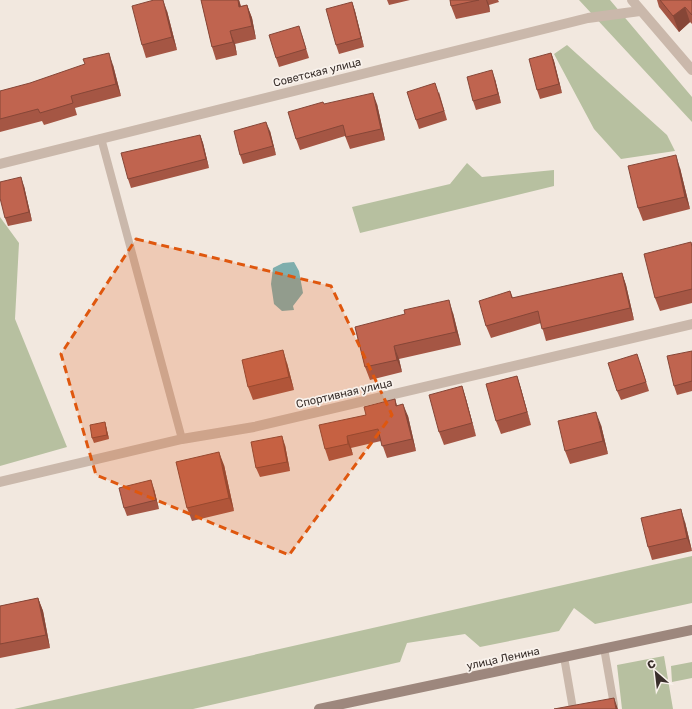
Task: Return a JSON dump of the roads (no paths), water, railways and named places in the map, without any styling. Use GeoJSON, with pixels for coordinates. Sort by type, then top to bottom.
{"type":"FeatureCollection","features":[{"type":"Feature","properties":{"kind":"street"},"geometry":{"type":"LineString","coordinates":[[632,0],[692,70]]}},
{"type":"Feature","properties":{"kind":"street","name":"Советская улица"},"geometry":{"type":"LineString","coordinates":[[0,164],[588,18],[640,11]]}},
{"type":"Feature","properties":{"kind":"street","name":"Спортивная улица"},"geometry":{"type":"LineString","coordinates":[[0,482],[182,439],[254,427],[692,324]]}},
{"type":"Feature","properties":{"kind":"street","name":"улица Ленина"},"geometry":{"type":"LineString","coordinates":[[319,709],[692,630]]}},
{"type":"Feature","properties":{"kind":"lane"},"geometry":{"type":"LineString","coordinates":[[101,138],[182,439]]}},
{"type":"Feature","properties":{"kind":"lane"},"geometry":{"type":"LineString","coordinates":[[601,707],[614,705],[604,648]]}},
{"type":"Feature","properties":{"kind":"lane"},"geometry":{"type":"LineString","coordinates":[[564,657],[573,709]]}},
{"type":"Feature","properties":{"kind":"water"},"geometry":{"type":"Polygon","coordinates":[[[294,262],[299,271],[303,293],[293,306],[294,310],[282,311],[274,304],[271,284],[273,268],[283,263],[294,262]]]}}]}
